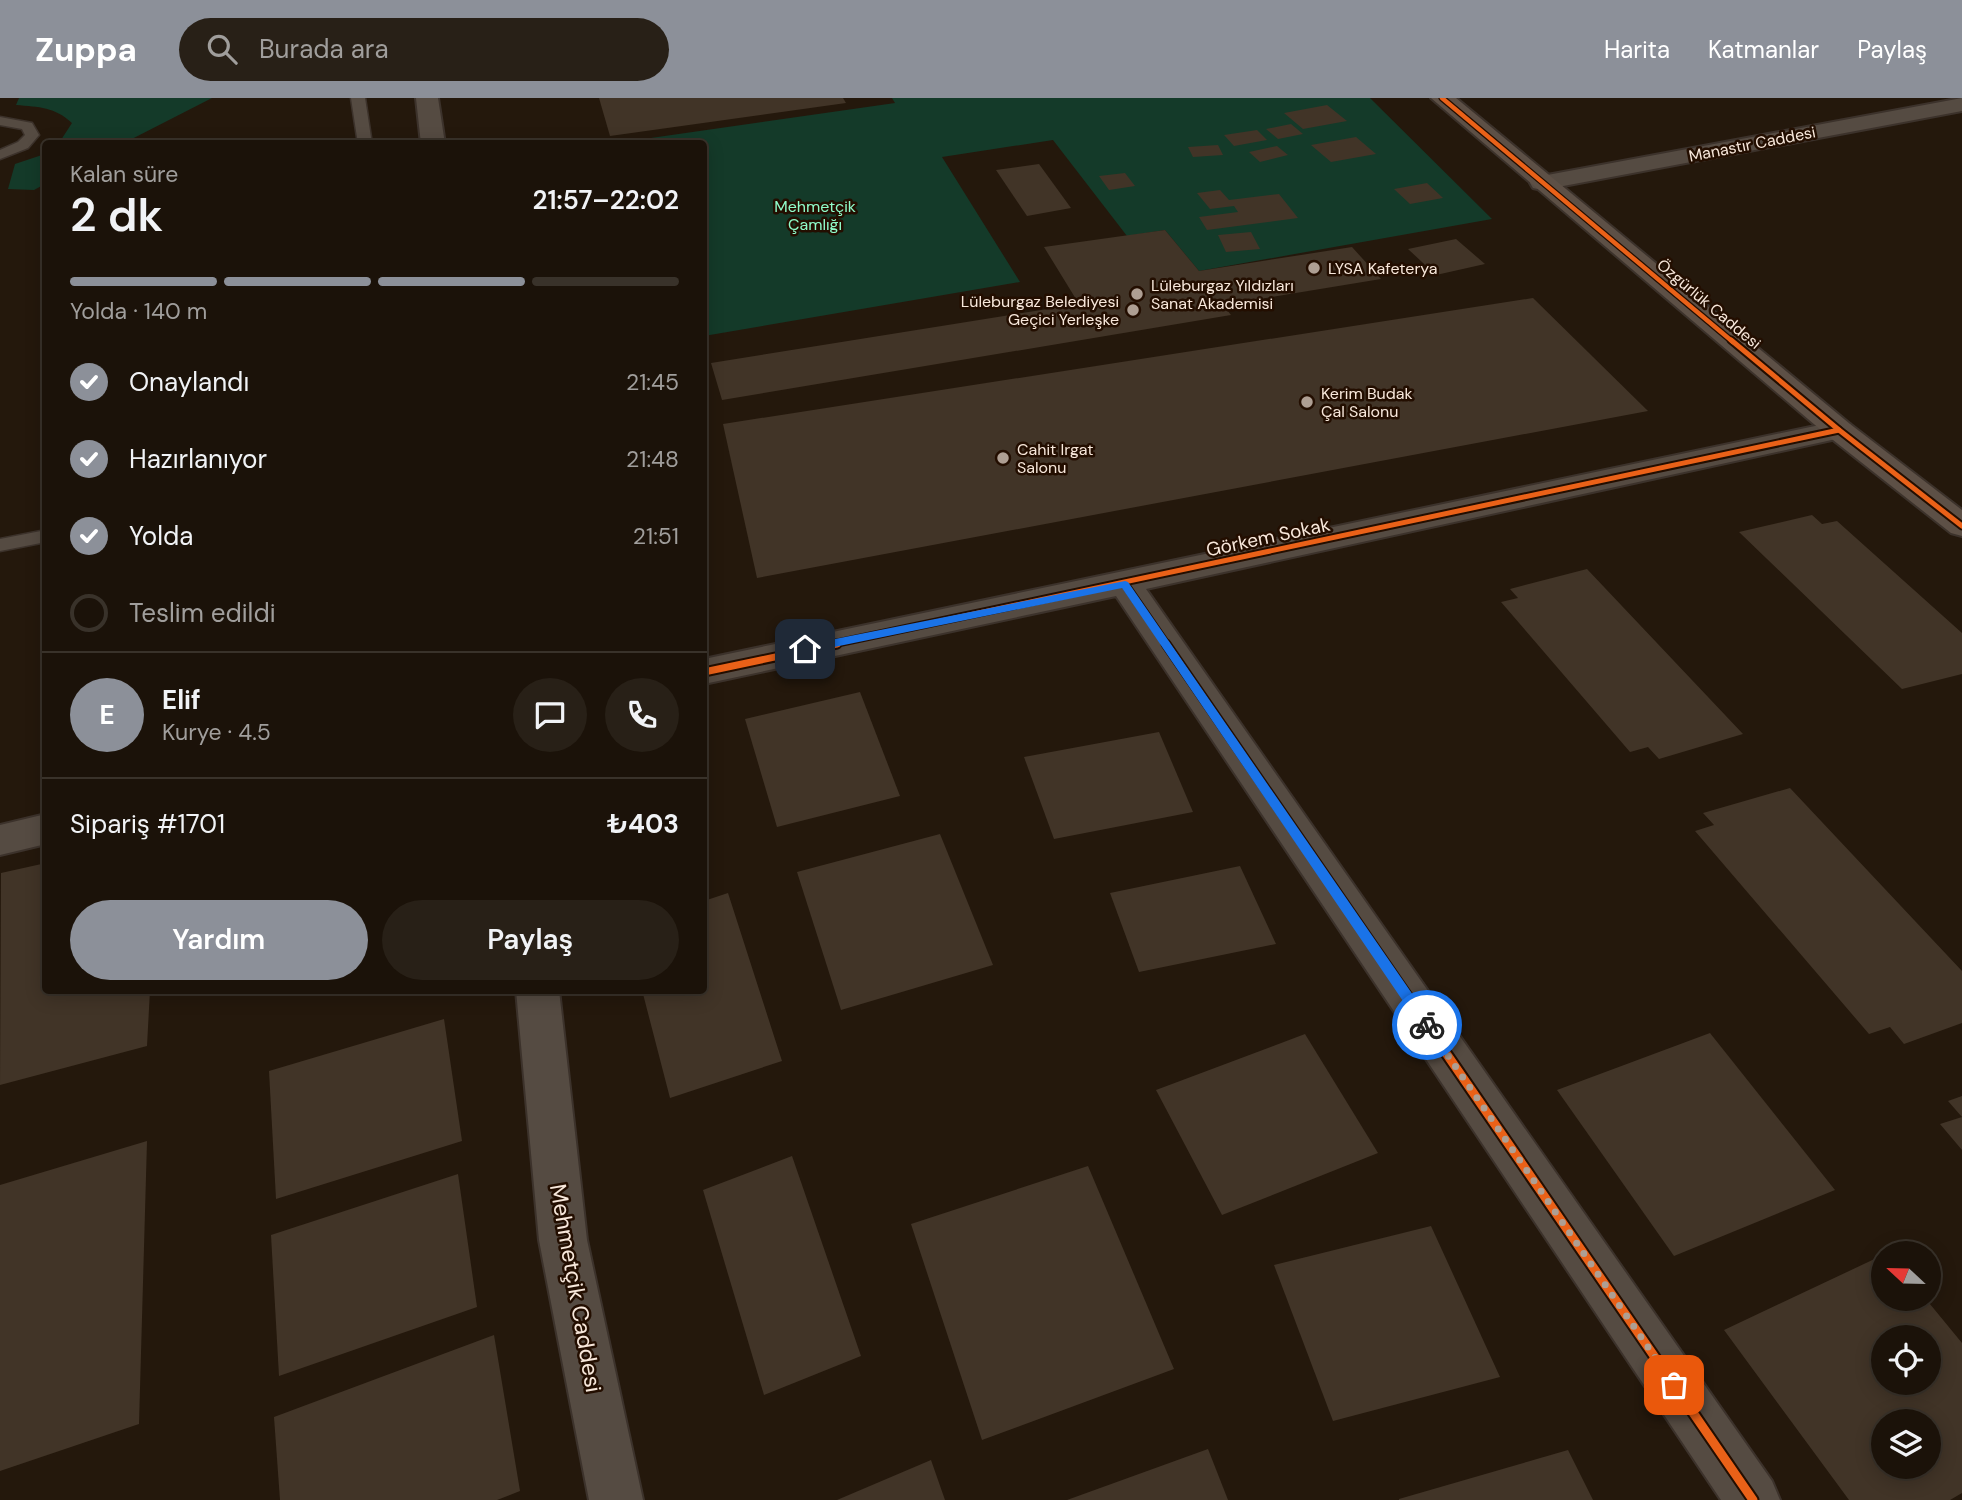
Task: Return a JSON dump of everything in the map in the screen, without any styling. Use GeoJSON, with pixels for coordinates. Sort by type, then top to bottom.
{"type":"FeatureCollection","features":[{"type":"Feature","properties":{"kind":"main road","name":"Özgürlük Caddesi"},"geometry":{"type":"LineString","coordinates":[[1442,98],[1839,430],[1962,526]]}},
{"type":"Feature","properties":{"kind":"street"},"geometry":{"type":"LineString","coordinates":[[426,98],[432,140]]}},
{"type":"Feature","properties":{"kind":"street","name":"Manastır Caddesi"},"geometry":{"type":"LineString","coordinates":[[1542,183],[1960,105]]}},
{"type":"Feature","properties":{"kind":"street","name":"Görkem Sokak"},"geometry":{"type":"LineString","coordinates":[[707,671],[1839,430]]}},
{"type":"Feature","properties":{"kind":"street"},"geometry":{"type":"LineString","coordinates":[[1125,584],[1753,1500]]}},
{"type":"Feature","properties":{"kind":"street"},"geometry":{"type":"LineString","coordinates":[[0,840],[42,830]]}},
{"type":"Feature","properties":{"kind":"street","name":"Mehmetçik Caddesi"},"geometry":{"type":"LineString","coordinates":[[537,994],[563,1240],[617,1500]]}},
{"type":"Feature","properties":{"kind":"lane"},"geometry":{"type":"LineString","coordinates":[[358,98],[364,140]]}},
{"type":"Feature","properties":{"kind":"lane"},"geometry":{"type":"LineString","coordinates":[[0,121],[27,126],[32,135],[23,145],[0,155]]}},
{"type":"Feature","properties":{"kind":"lane"},"geometry":{"type":"LineString","coordinates":[[0,545],[42,537]]}},
{"type":"Feature","properties":{"kind":"green space"},"geometry":{"type":"Polygon","coordinates":[[[19,98],[212,98],[130,140],[61,140],[72,123],[66,118],[39,107],[16,105],[19,98]]]}},
{"type":"Feature","properties":{"kind":"green space","name":"Mehmetçik Çamlığı"},"geometry":{"type":"Polygon","coordinates":[[[892,98],[1370,98],[1492,219],[1199,271],[1165,230],[1127,236],[1053,140],[942,157],[1020,282],[707,335],[707,140],[637,140],[895,103],[892,98]]]}},
{"type":"Feature","properties":{"kind":"green space"},"geometry":{"type":"Polygon","coordinates":[[[42,155],[42,186],[34,190],[8,189],[15,164],[42,155]]]}},
{"type":"Feature","properties":{"kind":"building"},"geometry":{"type":"Polygon","coordinates":[[[599,98],[843,98],[846,103],[610,136],[599,98]]]}},
{"type":"Feature","properties":{"kind":"building"},"geometry":{"type":"Polygon","coordinates":[[[1327,105],[1347,121],[1303,129],[1284,113],[1327,105]]]}},
{"type":"Feature","properties":{"kind":"building"},"geometry":{"type":"Polygon","coordinates":[[[1291,124],[1303,134],[1278,139],[1266,129],[1291,124]]]}},
{"type":"Feature","properties":{"kind":"building"},"geometry":{"type":"Polygon","coordinates":[[[1257,130],[1267,140],[1234,146],[1224,135],[1257,130]]]}},
{"type":"Feature","properties":{"kind":"building"},"geometry":{"type":"Polygon","coordinates":[[[1356,137],[1376,154],[1331,162],[1311,145],[1356,137]]]}},
{"type":"Feature","properties":{"kind":"building"},"geometry":{"type":"Polygon","coordinates":[[[1218,145],[1223,155],[1193,157],[1188,147],[1218,145]]]}},
{"type":"Feature","properties":{"kind":"building"},"geometry":{"type":"Polygon","coordinates":[[[1277,146],[1288,155],[1260,162],[1249,152],[1277,146]]]}},
{"type":"Feature","properties":{"kind":"building"},"geometry":{"type":"Polygon","coordinates":[[[1039,164],[1071,208],[1027,216],[996,170],[1039,164]]]}},
{"type":"Feature","properties":{"kind":"building"},"geometry":{"type":"Polygon","coordinates":[[[1125,173],[1135,186],[1109,190],[1099,176],[1125,173]]]}},
{"type":"Feature","properties":{"kind":"building"},"geometry":{"type":"Polygon","coordinates":[[[1427,183],[1443,198],[1410,204],[1394,189],[1427,183]]]}},
{"type":"Feature","properties":{"kind":"building"},"geometry":{"type":"Polygon","coordinates":[[[1220,190],[1229,200],[1279,194],[1298,218],[1207,230],[1199,217],[1238,212],[1234,206],[1210,209],[1197,193],[1220,190]]]}},
{"type":"Feature","properties":{"kind":"building","name":"Lüleburgaz Belediyesi Geçici Yerleşke"},"geometry":{"type":"Polygon","coordinates":[[[1165,230],[1199,271],[1352,247],[1381,279],[1223,305],[1231,315],[722,400],[711,363],[1079,304],[1044,247],[1165,230]]]}},
{"type":"Feature","properties":{"kind":"building"},"geometry":{"type":"Polygon","coordinates":[[[1251,232],[1260,249],[1226,252],[1218,235],[1251,232]]]}},
{"type":"Feature","properties":{"kind":"building"},"geometry":{"type":"Polygon","coordinates":[[[1456,239],[1485,264],[1436,275],[1408,249],[1456,239]]]}},
{"type":"Feature","properties":{"kind":"building"},"geometry":{"type":"Polygon","coordinates":[[[1533,298],[1648,411],[757,578],[723,424],[1533,298]]]}},
{"type":"Feature","properties":{"kind":"building"},"geometry":{"type":"Polygon","coordinates":[[[1812,515],[1822,524],[1837,521],[1962,633],[1962,674],[1902,689],[1739,532],[1812,515]]]}},
{"type":"Feature","properties":{"kind":"building"},"geometry":{"type":"Polygon","coordinates":[[[1587,569],[1743,734],[1659,759],[1648,747],[1630,752],[1501,602],[1518,598],[1510,589],[1587,569]]]}},
{"type":"Feature","properties":{"kind":"building"},"geometry":{"type":"Polygon","coordinates":[[[860,692],[900,796],[777,827],[745,719],[860,692]]]}},
{"type":"Feature","properties":{"kind":"building"},"geometry":{"type":"Polygon","coordinates":[[[1159,732],[1193,812],[1054,839],[1024,757],[1159,732]]]}},
{"type":"Feature","properties":{"kind":"building"},"geometry":{"type":"Polygon","coordinates":[[[1790,788],[1962,971],[1962,1023],[1904,1044],[1890,1027],[1869,1034],[1695,831],[1714,825],[1703,813],[1790,788]]]}},
{"type":"Feature","properties":{"kind":"building"},"geometry":{"type":"Polygon","coordinates":[[[940,834],[993,965],[841,1010],[797,872],[940,834]]]}},
{"type":"Feature","properties":{"kind":"building"},"geometry":{"type":"Polygon","coordinates":[[[42,864],[42,994],[150,994],[147,1046],[0,1085],[1,873],[42,864]]]}},
{"type":"Feature","properties":{"kind":"building"},"geometry":{"type":"Polygon","coordinates":[[[1240,866],[1276,944],[1139,972],[1110,893],[1240,866]]]}},
{"type":"Feature","properties":{"kind":"building"},"geometry":{"type":"Polygon","coordinates":[[[728,893],[782,1061],[670,1098],[643,994],[707,994],[707,900],[728,893]]]}},
{"type":"Feature","properties":{"kind":"building"},"geometry":{"type":"Polygon","coordinates":[[[444,1019],[462,1141],[276,1199],[269,1071],[444,1019]]]}},
{"type":"Feature","properties":{"kind":"building"},"geometry":{"type":"Polygon","coordinates":[[[1710,1033],[1835,1190],[1674,1256],[1557,1090],[1710,1033]]]}},
{"type":"Feature","properties":{"kind":"building"},"geometry":{"type":"Polygon","coordinates":[[[1305,1034],[1378,1153],[1222,1215],[1156,1090],[1305,1034]]]}},
{"type":"Feature","properties":{"kind":"building"},"geometry":{"type":"Polygon","coordinates":[[[1962,1096],[1962,1117],[1948,1101],[1962,1096]]]}},
{"type":"Feature","properties":{"kind":"building"},"geometry":{"type":"Polygon","coordinates":[[[1962,1117],[1962,1150],[1940,1124],[1962,1117]]]}},
{"type":"Feature","properties":{"kind":"building"},"geometry":{"type":"Polygon","coordinates":[[[147,1141],[139,1424],[0,1471],[0,1185],[147,1141]]]}},
{"type":"Feature","properties":{"kind":"building"},"geometry":{"type":"Polygon","coordinates":[[[792,1156],[861,1356],[764,1395],[703,1190],[792,1156]]]}},
{"type":"Feature","properties":{"kind":"building"},"geometry":{"type":"Polygon","coordinates":[[[1088,1166],[1174,1369],[982,1440],[911,1224],[1088,1166]]]}},
{"type":"Feature","properties":{"kind":"building"},"geometry":{"type":"Polygon","coordinates":[[[458,1174],[477,1307],[279,1376],[271,1235],[458,1174]]]}},
{"type":"Feature","properties":{"kind":"building"},"geometry":{"type":"Polygon","coordinates":[[[1431,1226],[1500,1377],[1333,1421],[1274,1265],[1431,1226]]]}},
{"type":"Feature","properties":{"kind":"building"},"geometry":{"type":"Polygon","coordinates":[[[1871,1261],[1871,1311],[1936,1311],[1962,1343],[1962,1493],[1950,1500],[1849,1500],[1724,1330],[1871,1261]]]}},
{"type":"Feature","properties":{"kind":"building"},"geometry":{"type":"Polygon","coordinates":[[[494,1335],[520,1491],[497,1500],[280,1500],[274,1417],[494,1335]]]}},
{"type":"Feature","properties":{"kind":"building"},"geometry":{"type":"Polygon","coordinates":[[[1208,1449],[1228,1500],[1067,1500],[1208,1449]]]}},
{"type":"Feature","properties":{"kind":"building"},"geometry":{"type":"Polygon","coordinates":[[[1568,1450],[1593,1500],[1399,1500],[1399,1499],[1568,1450]]]}},
{"type":"Feature","properties":{"kind":"building"},"geometry":{"type":"Polygon","coordinates":[[[931,1460],[945,1500],[837,1500],[931,1460]]]}},
{"type":"Feature","properties":{"kind":"cycle path"},"geometry":{"type":"LineString","coordinates":[[1442,98],[1839,430],[1962,526]]}},
{"type":"Feature","properties":{"kind":"cycle path"},"geometry":{"type":"LineString","coordinates":[[707,671],[1839,430]]}},
{"type":"Feature","properties":{"kind":"cycle path"},"geometry":{"type":"LineString","coordinates":[[1125,584],[1753,1500]]}},
{"type":"Feature","properties":{"kind":"way so far"},"geometry":{"type":"LineString","coordinates":[[1427,1025],[1674,1385]]}},
{"type":"Feature","properties":{"kind":"place","name":"LYSA Kafeterya"},"geometry":{"type":"Point","coordinates":[1314,268]}},
{"type":"Feature","properties":{"kind":"place","name":"Lüleburgaz Yıldızları Sanat Akademisi"},"geometry":{"type":"Point","coordinates":[1137,294]}},
{"type":"Feature","properties":{"kind":"place","name":"Lüleburgaz Belediyesi Geçici Yerleşke"},"geometry":{"type":"Point","coordinates":[1133,310]}},
{"type":"Feature","properties":{"kind":"place","name":"Kerim Budak Çal Salonu"},"geometry":{"type":"Point","coordinates":[1307,402]}},
{"type":"Feature","properties":{"kind":"place","name":"Cahit Irgat Salonu"},"geometry":{"type":"Point","coordinates":[1003,458]}},
{"type":"Feature","properties":{"kind":"route"},"geometry":{"type":"LineString","coordinates":[[805,649],[1125,584],[1427,1025]]}}]}
